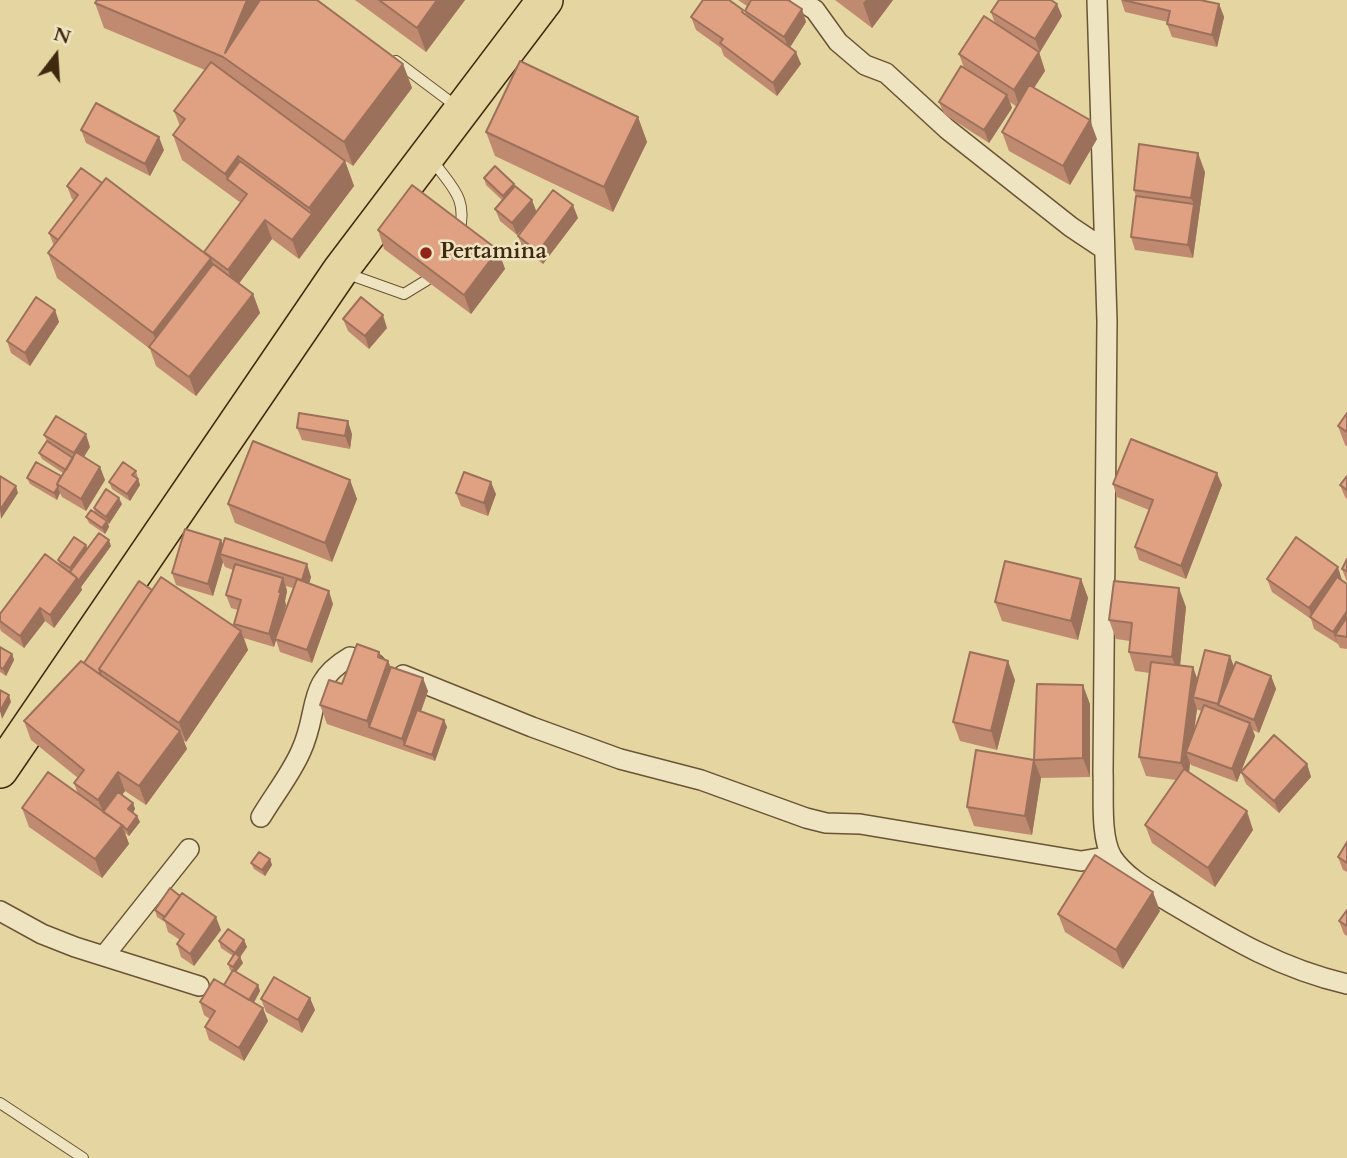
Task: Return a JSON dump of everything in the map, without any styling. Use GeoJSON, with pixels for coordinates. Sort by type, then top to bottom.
{"type":"FeatureCollection","features":[{"type":"Feature","properties":{"kind":"highway"},"geometry":{"type":"LineString","coordinates":[[0,741],[327,261],[524,0]]}},
{"type":"Feature","properties":{"kind":"highway"},"geometry":{"type":"LineString","coordinates":[[0,770],[337,268],[545,0]]}},
{"type":"Feature","properties":{"kind":"street"},"geometry":{"type":"LineString","coordinates":[[800,0],[815,10],[838,42],[865,65],[886,73],[947,129],[1071,227],[1104,249]]}},
{"type":"Feature","properties":{"kind":"street"},"geometry":{"type":"LineString","coordinates":[[1097,0],[1107,335],[1103,772],[1105,837],[1111,856],[1124,872],[1160,896],[1243,946],[1280,964],[1347,984]]}},
{"type":"Feature","properties":{"kind":"street"},"geometry":{"type":"LineString","coordinates":[[261,817],[301,752],[310,727],[315,696],[327,673],[350,657],[380,665],[532,727],[620,759],[701,780],[806,818],[826,823],[860,824],[1081,861],[1111,856]]}},
{"type":"Feature","properties":{"kind":"street"},"geometry":{"type":"LineString","coordinates":[[104,956],[189,849]]}},
{"type":"Feature","properties":{"kind":"street"},"geometry":{"type":"LineString","coordinates":[[0,911],[42,934],[199,986]]}},
{"type":"Feature","properties":{"kind":"lane"},"geometry":{"type":"LineString","coordinates":[[387,55],[448,100]]}},
{"type":"Feature","properties":{"kind":"lane"},"geometry":{"type":"LineString","coordinates":[[425,152],[461,201],[463,217],[459,234]]}},
{"type":"Feature","properties":{"kind":"lane"},"geometry":{"type":"LineString","coordinates":[[337,268],[379,287],[404,294],[427,281]]}},
{"type":"Feature","properties":{"kind":"lane"},"geometry":{"type":"LineString","coordinates":[[0,1103],[83,1158]]}},
{"type":"Feature","properties":{"kind":"building"},"geometry":{"type":"Polygon","coordinates":[[[97,0],[247,0],[225,53],[260,0],[317,0],[403,64],[344,142],[223,57],[95,3],[97,0]]]}},
{"type":"Feature","properties":{"kind":"building"},"geometry":{"type":"Polygon","coordinates":[[[379,0],[437,0],[417,28],[379,0]]]}},
{"type":"Feature","properties":{"kind":"building"},"geometry":{"type":"Polygon","coordinates":[[[703,0],[729,0],[796,52],[773,83],[720,43],[723,39],[691,17],[703,0]]]}},
{"type":"Feature","properties":{"kind":"building"},"geometry":{"type":"Polygon","coordinates":[[[751,0],[788,0],[802,9],[784,37],[745,11],[751,0]]]}},
{"type":"Feature","properties":{"kind":"building"},"geometry":{"type":"Polygon","coordinates":[[[999,0],[1051,0],[1057,4],[1035,39],[991,12],[999,0]]]}},
{"type":"Feature","properties":{"kind":"building"},"geometry":{"type":"Polygon","coordinates":[[[1123,0],[1200,0],[1219,4],[1212,35],[1167,24],[1170,11],[1123,0]]]}},
{"type":"Feature","properties":{"kind":"building"},"geometry":{"type":"Polygon","coordinates":[[[984,16],[1039,52],[1014,90],[959,54],[984,16]]]}},
{"type":"Feature","properties":{"kind":"building"},"geometry":{"type":"Polygon","coordinates":[[[520,61],[638,117],[604,187],[486,132],[520,61]]]}},
{"type":"Feature","properties":{"kind":"building"},"geometry":{"type":"Polygon","coordinates":[[[211,62],[345,161],[309,208],[238,156],[225,174],[173,135],[185,119],[174,111],[211,62]]]}},
{"type":"Feature","properties":{"kind":"building"},"geometry":{"type":"Polygon","coordinates":[[[961,66],[1007,95],[984,130],[939,102],[961,66]]]}},
{"type":"Feature","properties":{"kind":"building"},"geometry":{"type":"Polygon","coordinates":[[[1029,85],[1090,120],[1063,166],[1002,132],[1029,85]]]}},
{"type":"Feature","properties":{"kind":"building"},"geometry":{"type":"Polygon","coordinates":[[[96,103],[159,137],[145,164],[81,130],[96,103]]]}},
{"type":"Feature","properties":{"kind":"building"},"geometry":{"type":"Polygon","coordinates":[[[1139,144],[1198,153],[1191,198],[1134,190],[1139,144]]]}},
{"type":"Feature","properties":{"kind":"building"},"geometry":{"type":"Polygon","coordinates":[[[240,161],[312,214],[292,240],[265,220],[228,270],[204,252],[247,194],[227,179],[240,161]]]}},
{"type":"Feature","properties":{"kind":"building"},"geometry":{"type":"Polygon","coordinates":[[[495,166],[514,184],[503,196],[484,178],[495,166]]]}},
{"type":"Feature","properties":{"kind":"building"},"geometry":{"type":"Polygon","coordinates":[[[81,168],[102,183],[58,240],[49,233],[78,195],[67,186],[81,168]]]}},
{"type":"Feature","properties":{"kind":"building"},"geometry":{"type":"Polygon","coordinates":[[[106,178],[211,258],[153,333],[48,253],[106,178]]]}},
{"type":"Feature","properties":{"kind":"building"},"geometry":{"type":"Polygon","coordinates":[[[412,185],[498,250],[464,295],[378,230],[412,185]]]}},
{"type":"Feature","properties":{"kind":"building"},"geometry":{"type":"Polygon","coordinates":[[[515,186],[532,200],[512,223],[495,209],[515,186]]]}},
{"type":"Feature","properties":{"kind":"building"},"geometry":{"type":"Polygon","coordinates":[[[553,190],[573,205],[538,252],[518,236],[553,190]]]}},
{"type":"Feature","properties":{"kind":"building"},"geometry":{"type":"Polygon","coordinates":[[[1136,196],[1194,204],[1188,245],[1131,237],[1136,196]]]}},
{"type":"Feature","properties":{"kind":"building"},"geometry":{"type":"Polygon","coordinates":[[[213,264],[253,294],[189,377],[149,347],[213,264]]]}},
{"type":"Feature","properties":{"kind":"building"},"geometry":{"type":"Polygon","coordinates":[[[36,297],[55,310],[25,353],[7,341],[36,297]]]}},
{"type":"Feature","properties":{"kind":"building"},"geometry":{"type":"Polygon","coordinates":[[[361,297],[383,315],[365,336],[343,319],[361,297]]]}},
{"type":"Feature","properties":{"kind":"building"},"geometry":{"type":"Polygon","coordinates":[[[299,413],[348,421],[345,436],[297,428],[299,413]]]}},
{"type":"Feature","properties":{"kind":"building"},"geometry":{"type":"Polygon","coordinates":[[[1347,413],[1347,432],[1338,426],[1347,413]]]}},
{"type":"Feature","properties":{"kind":"building"},"geometry":{"type":"Polygon","coordinates":[[[56,416],[86,434],[74,453],[44,435],[56,416]]]}},
{"type":"Feature","properties":{"kind":"building"},"geometry":{"type":"Polygon","coordinates":[[[1131,439],[1217,473],[1181,566],[1135,547],[1153,500],[1113,484],[1131,439]]]}},
{"type":"Feature","properties":{"kind":"building"},"geometry":{"type":"Polygon","coordinates":[[[47,441],[73,458],[66,470],[39,453],[47,441]]]}},
{"type":"Feature","properties":{"kind":"building"},"geometry":{"type":"Polygon","coordinates":[[[253,441],[350,480],[325,543],[228,504],[253,441]]]}},
{"type":"Feature","properties":{"kind":"building"},"geometry":{"type":"Polygon","coordinates":[[[76,452],[100,467],[81,499],[57,484],[76,452]]]}},
{"type":"Feature","properties":{"kind":"building"},"geometry":{"type":"Polygon","coordinates":[[[36,462],[61,476],[54,493],[27,478],[36,462]]]}},
{"type":"Feature","properties":{"kind":"building"},"geometry":{"type":"Polygon","coordinates":[[[123,462],[136,471],[132,475],[138,479],[127,494],[109,482],[123,462]]]}},
{"type":"Feature","properties":{"kind":"building"},"geometry":{"type":"Polygon","coordinates":[[[464,472],[491,482],[484,503],[456,493],[464,472]]]}},
{"type":"Feature","properties":{"kind":"building"},"geometry":{"type":"Polygon","coordinates":[[[0,476],[16,486],[0,510],[0,476]]]}},
{"type":"Feature","properties":{"kind":"building"},"geometry":{"type":"Polygon","coordinates":[[[1347,476],[1347,490],[1340,485],[1347,476]]]}},
{"type":"Feature","properties":{"kind":"building"},"geometry":{"type":"Polygon","coordinates":[[[106,489],[119,498],[106,517],[94,508],[106,489]]]}},
{"type":"Feature","properties":{"kind":"building"},"geometry":{"type":"Polygon","coordinates":[[[91,510],[107,521],[102,528],[86,517],[91,510]]]}},
{"type":"Feature","properties":{"kind":"building"},"geometry":{"type":"Polygon","coordinates":[[[185,529],[221,540],[208,584],[172,573],[185,529]]]}},
{"type":"Feature","properties":{"kind":"building"},"geometry":{"type":"Polygon","coordinates":[[[99,533],[109,540],[78,581],[70,572],[99,533]]]}},
{"type":"Feature","properties":{"kind":"building"},"geometry":{"type":"Polygon","coordinates":[[[74,537],[86,545],[70,568],[58,560],[74,537]]]}},
{"type":"Feature","properties":{"kind":"building"},"geometry":{"type":"Polygon","coordinates":[[[1296,537],[1338,567],[1309,608],[1267,579],[1296,537]]]}},
{"type":"Feature","properties":{"kind":"building"},"geometry":{"type":"Polygon","coordinates":[[[225,538],[307,564],[302,580],[220,554],[225,538]]]}},
{"type":"Feature","properties":{"kind":"building"},"geometry":{"type":"Polygon","coordinates":[[[45,554],[77,578],[50,615],[40,608],[20,636],[0,621],[0,614],[45,554]]]}},
{"type":"Feature","properties":{"kind":"building"},"geometry":{"type":"Polygon","coordinates":[[[1005,561],[1081,579],[1071,621],[995,602],[1005,561]]]}},
{"type":"Feature","properties":{"kind":"building"},"geometry":{"type":"Polygon","coordinates":[[[235,564],[283,578],[269,634],[234,624],[241,600],[226,595],[235,564]]]}},
{"type":"Feature","properties":{"kind":"building"},"geometry":{"type":"Polygon","coordinates":[[[161,577],[241,631],[179,723],[99,669],[161,577]]]}},
{"type":"Feature","properties":{"kind":"building"},"geometry":{"type":"Polygon","coordinates":[[[1337,577],[1347,584],[1347,611],[1333,632],[1310,617],[1337,577]]]}},
{"type":"Feature","properties":{"kind":"building"},"geometry":{"type":"Polygon","coordinates":[[[297,579],[329,591],[307,650],[275,639],[297,579]]]}},
{"type":"Feature","properties":{"kind":"building"},"geometry":{"type":"Polygon","coordinates":[[[139,581],[152,590],[99,669],[101,675],[84,663],[139,581]]]}},
{"type":"Feature","properties":{"kind":"building"},"geometry":{"type":"Polygon","coordinates":[[[1114,581],[1179,588],[1172,657],[1129,652],[1132,623],[1109,620],[1114,581]]]}},
{"type":"Feature","properties":{"kind":"building"},"geometry":{"type":"Polygon","coordinates":[[[1347,617],[1347,637],[1335,635],[1347,617]]]}},
{"type":"Feature","properties":{"kind":"building"},"geometry":{"type":"Polygon","coordinates":[[[357,644],[379,652],[378,657],[388,661],[367,721],[320,705],[329,680],[342,684],[357,644]]]}},
{"type":"Feature","properties":{"kind":"building"},"geometry":{"type":"Polygon","coordinates":[[[0,647],[12,654],[3,669],[0,667],[0,647]]]}},
{"type":"Feature","properties":{"kind":"building"},"geometry":{"type":"Polygon","coordinates":[[[1205,650],[1230,656],[1218,704],[1193,697],[1205,650]]]}},
{"type":"Feature","properties":{"kind":"building"},"geometry":{"type":"Polygon","coordinates":[[[970,652],[1008,661],[991,731],[953,722],[970,652]]]}},
{"type":"Feature","properties":{"kind":"building"},"geometry":{"type":"Polygon","coordinates":[[[81,661],[180,731],[139,786],[118,772],[98,800],[74,783],[84,770],[24,721],[81,661]]]}},
{"type":"Feature","properties":{"kind":"building"},"geometry":{"type":"Polygon","coordinates":[[[1151,662],[1193,667],[1181,763],[1139,757],[1151,662]]]}},
{"type":"Feature","properties":{"kind":"building"},"geometry":{"type":"Polygon","coordinates":[[[1236,662],[1271,676],[1254,720],[1218,705],[1236,662]]]}},
{"type":"Feature","properties":{"kind":"building"},"geometry":{"type":"Polygon","coordinates":[[[391,667],[423,678],[402,739],[369,727],[391,667]]]}},
{"type":"Feature","properties":{"kind":"building"},"geometry":{"type":"Polygon","coordinates":[[[1037,684],[1083,685],[1083,758],[1034,760],[1037,684]]]}},
{"type":"Feature","properties":{"kind":"building"},"geometry":{"type":"Polygon","coordinates":[[[0,690],[9,695],[0,711],[0,690]]]}},
{"type":"Feature","properties":{"kind":"building"},"geometry":{"type":"Polygon","coordinates":[[[1204,705],[1250,723],[1232,769],[1186,752],[1204,705]]]}},
{"type":"Feature","properties":{"kind":"building"},"geometry":{"type":"Polygon","coordinates":[[[417,710],[444,720],[432,755],[404,745],[417,710]]]}},
{"type":"Feature","properties":{"kind":"building"},"geometry":{"type":"Polygon","coordinates":[[[1274,735],[1307,764],[1274,801],[1241,772],[1274,735]]]}},
{"type":"Feature","properties":{"kind":"building"},"geometry":{"type":"Polygon","coordinates":[[[976,750],[1034,760],[1025,816],[967,807],[976,750]]]}},
{"type":"Feature","properties":{"kind":"building"},"geometry":{"type":"Polygon","coordinates":[[[1184,769],[1247,811],[1208,868],[1145,825],[1184,769]]]}},
{"type":"Feature","properties":{"kind":"building"},"geometry":{"type":"Polygon","coordinates":[[[48,772],[122,825],[95,859],[22,808],[48,772]]]}},
{"type":"Feature","properties":{"kind":"building"},"geometry":{"type":"Polygon","coordinates":[[[118,792],[133,803],[128,809],[137,816],[127,830],[103,812],[118,792]]]}},
{"type":"Feature","properties":{"kind":"building"},"geometry":{"type":"Polygon","coordinates":[[[1347,842],[1347,863],[1338,857],[1347,842]]]}},
{"type":"Feature","properties":{"kind":"building"},"geometry":{"type":"Polygon","coordinates":[[[259,852],[270,859],[262,870],[251,863],[259,852]]]}},
{"type":"Feature","properties":{"kind":"building"},"geometry":{"type":"Polygon","coordinates":[[[1095,855],[1153,892],[1116,950],[1058,914],[1095,855]]]}},
{"type":"Feature","properties":{"kind":"building"},"geometry":{"type":"Polygon","coordinates":[[[170,888],[180,896],[165,917],[155,910],[170,888]]]}},
{"type":"Feature","properties":{"kind":"building"},"geometry":{"type":"Polygon","coordinates":[[[182,893],[216,917],[190,954],[177,944],[184,934],[163,919],[182,893]]]}},
{"type":"Feature","properties":{"kind":"building"},"geometry":{"type":"Polygon","coordinates":[[[1347,910],[1347,926],[1339,921],[1347,910]]]}},
{"type":"Feature","properties":{"kind":"building"},"geometry":{"type":"Polygon","coordinates":[[[228,929],[244,940],[235,953],[219,941],[228,929]]]}},
{"type":"Feature","properties":{"kind":"building"},"geometry":{"type":"Polygon","coordinates":[[[235,953],[240,957],[233,967],[228,964],[235,953]]]}},
{"type":"Feature","properties":{"kind":"building"},"geometry":{"type":"Polygon","coordinates":[[[233,970],[258,985],[249,1000],[224,985],[233,970]]]}},
{"type":"Feature","properties":{"kind":"building"},"geometry":{"type":"Polygon","coordinates":[[[274,977],[310,998],[298,1020],[261,999],[274,977]]]}},
{"type":"Feature","properties":{"kind":"building"},"geometry":{"type":"Polygon","coordinates":[[[214,979],[263,1008],[239,1048],[205,1027],[215,1011],[200,1002],[214,979]]]}},
{"type":"Feature","properties":{"kind":"place","name":"Pertamina"},"geometry":{"type":"Point","coordinates":[426,253]}}]}
